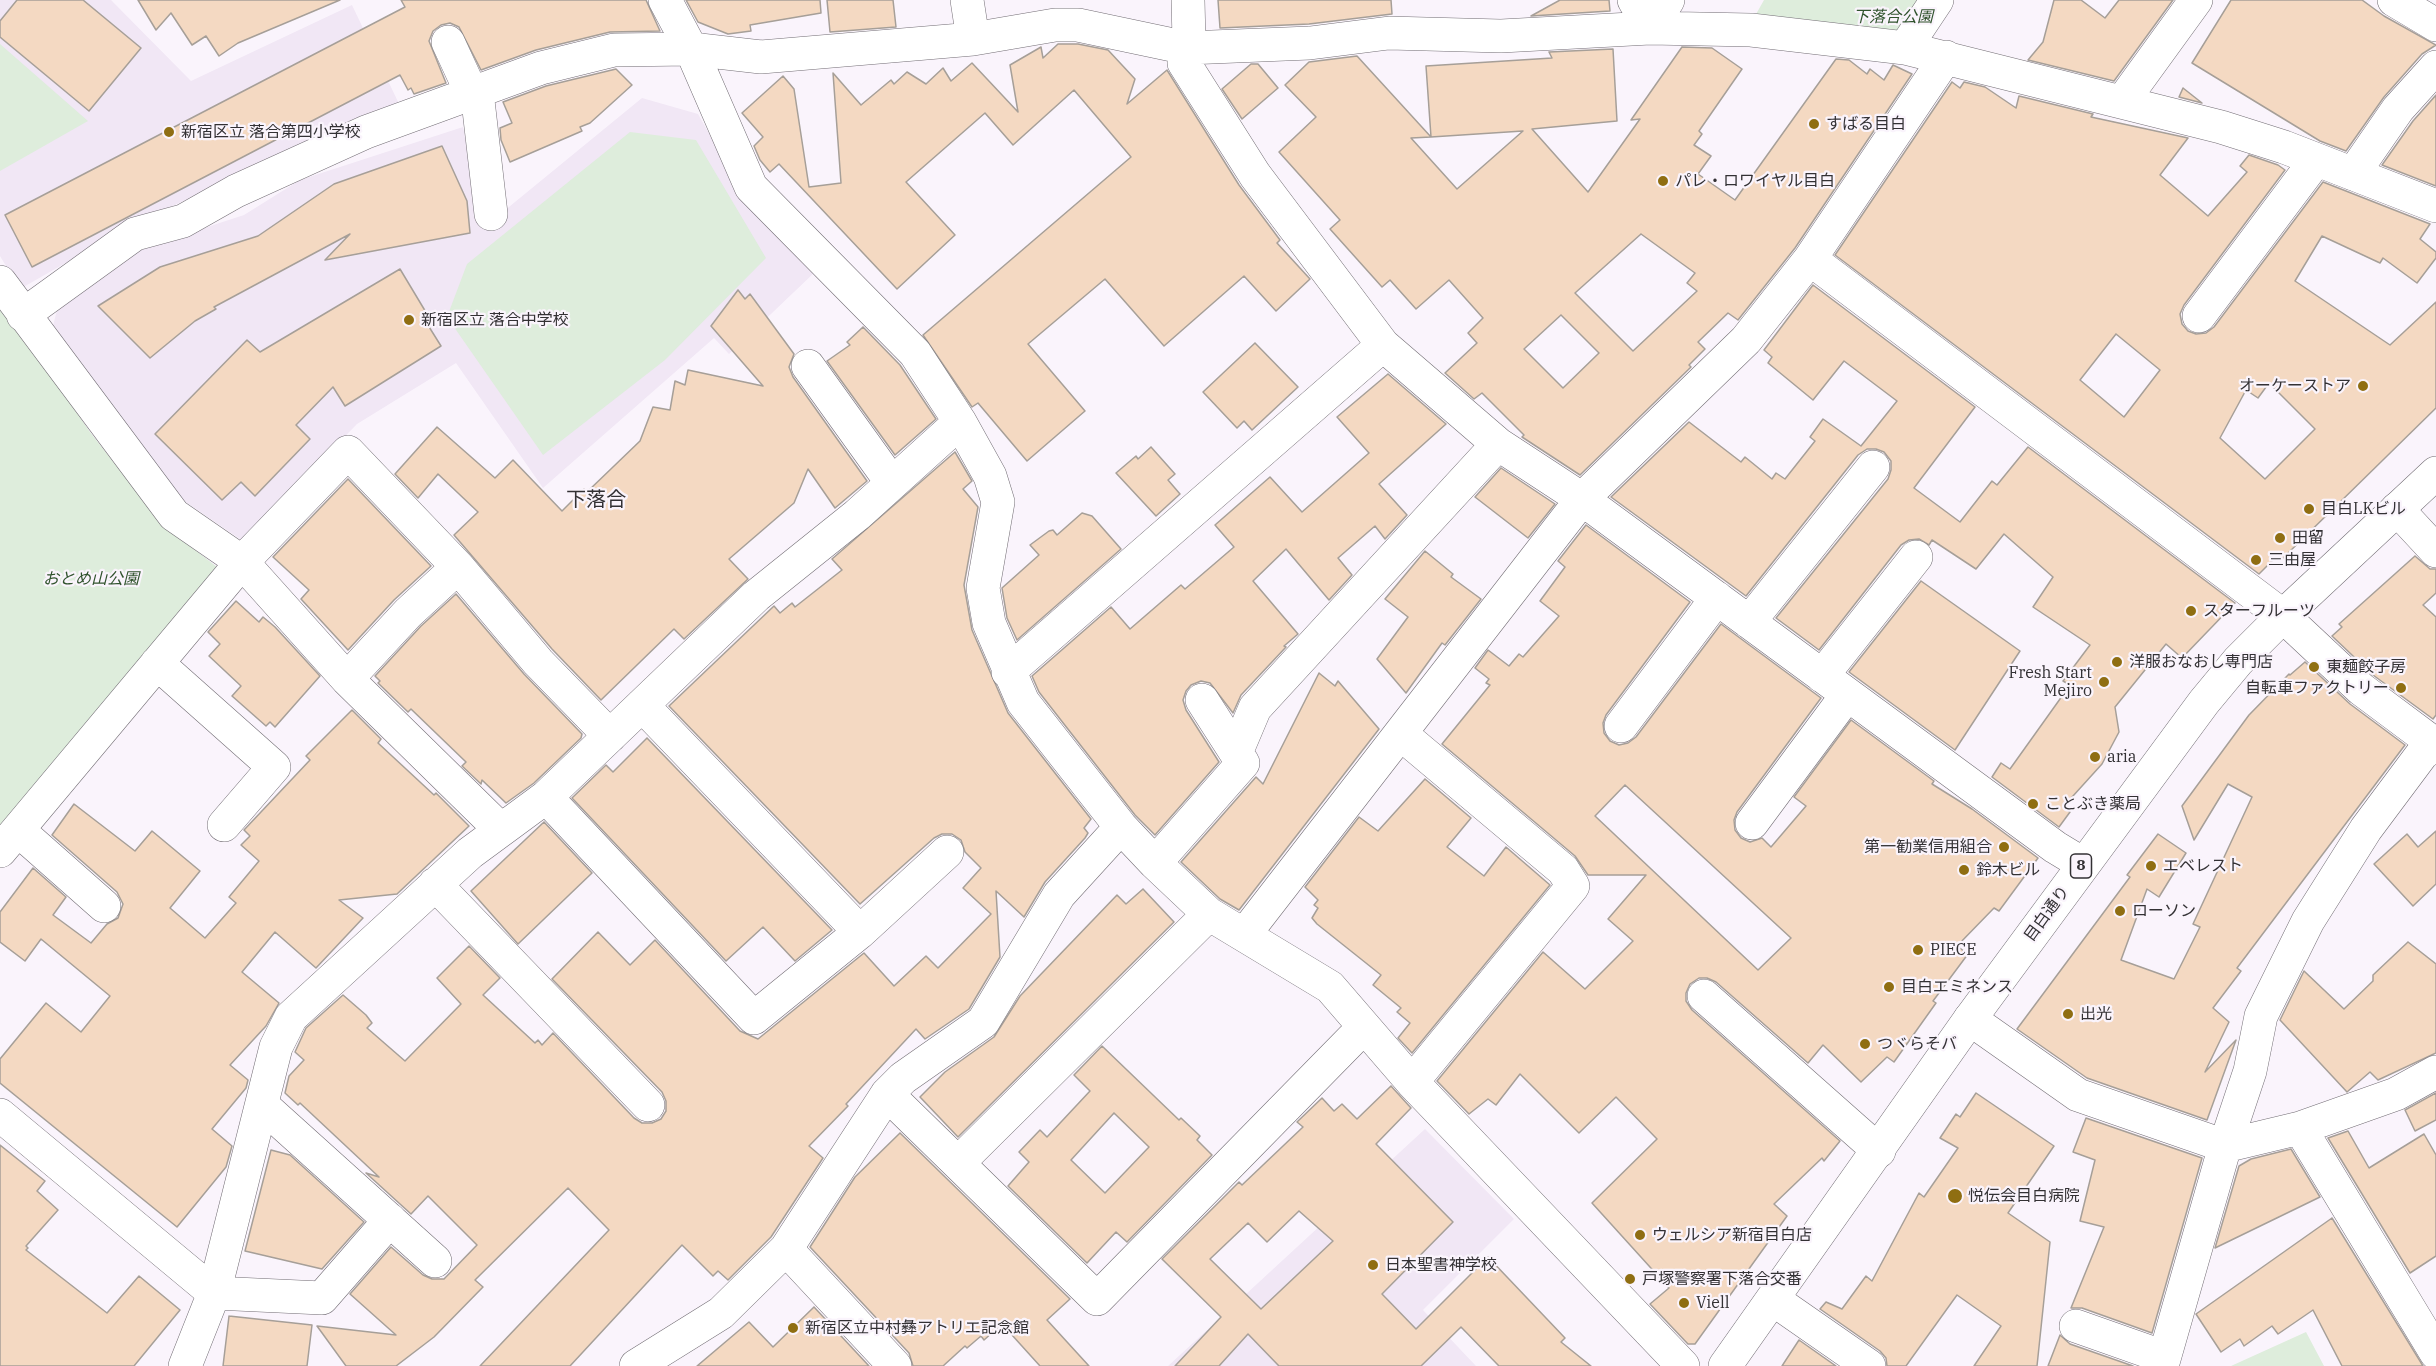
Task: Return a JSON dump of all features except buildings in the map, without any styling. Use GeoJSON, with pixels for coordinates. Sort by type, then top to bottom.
{"type":"FeatureCollection","features":[{"type":"Feature","properties":{"kind":"street"},"geometry":{"type":"LineString","coordinates":[[665,0],[691,50],[751,187],[915,353],[960,422],[990,476],[998,502],[983,588],[989,623],[1008,672],[1023,702],[1121,826],[1155,863],[1209,914],[1330,987],[1363,1028],[1412,1082],[1683,1366]]}},
{"type":"Feature","properties":{"kind":"street"},"geometry":{"type":"LineString","coordinates":[[967,0],[973,39]]}},
{"type":"Feature","properties":{"kind":"street"},"geometry":{"type":"LineString","coordinates":[[1188,0],[1187,48],[1184,63],[1255,175],[1383,345],[1498,444],[1582,499],[1834,686],[2055,847],[2083,864]]}},
{"type":"Feature","properties":{"kind":"street"},"geometry":{"type":"LineString","coordinates":[[1634,0],[1650,28]]}},
{"type":"Feature","properties":{"kind":"street"},"geometry":{"type":"LineString","coordinates":[[1650,28],[1668,0]]}},
{"type":"Feature","properties":{"kind":"street"},"geometry":{"type":"LineString","coordinates":[[1905,48],[1937,0]]}},
{"type":"Feature","properties":{"kind":"street"},"geometry":{"type":"LineString","coordinates":[[2122,102],[2196,0]]}},
{"type":"Feature","properties":{"kind":"street"},"geometry":{"type":"LineString","coordinates":[[2394,0],[2436,25]]}},
{"type":"Feature","properties":{"kind":"street"},"geometry":{"type":"LineString","coordinates":[[23,315],[135,234],[183,221],[236,191],[295,162],[366,132],[541,68],[614,50],[691,50],[761,57],[973,39],[1052,13],[1078,25],[1187,48],[1311,43],[1389,33],[1501,36],[1650,28],[1751,30],[1905,48],[2221,128],[2316,160],[2436,207]]}},
{"type":"Feature","properties":{"kind":"street"},"geometry":{"type":"LineString","coordinates":[[448,42],[475,93],[490,214]]}},
{"type":"Feature","properties":{"kind":"street"},"geometry":{"type":"LineString","coordinates":[[1244,934],[1582,499],[1746,340],[1810,259],[1946,57]]}},
{"type":"Feature","properties":{"kind":"street"},"geometry":{"type":"LineString","coordinates":[[2353,174],[2398,109],[2436,67]]}},
{"type":"Feature","properties":{"kind":"street"},"geometry":{"type":"LineString","coordinates":[[2199,316],[2316,160]]}},
{"type":"Feature","properties":{"kind":"street"},"geometry":{"type":"LineString","coordinates":[[1810,259],[2283,616],[2361,689],[2436,744],[2422,754],[2366,829],[2308,921],[2261,1016],[2250,1071],[2225,1146],[2163,1361],[2076,1326]]}},
{"type":"Feature","properties":{"kind":"street"},"geometry":{"type":"LineString","coordinates":[[0,282],[174,515],[242,562],[347,679],[501,830]]}},
{"type":"Feature","properties":{"kind":"street"},"geometry":{"type":"LineString","coordinates":[[1008,672],[1383,345]]}},
{"type":"Feature","properties":{"kind":"street"},"geometry":{"type":"LineString","coordinates":[[808,366],[892,483]]}},
{"type":"Feature","properties":{"kind":"street"},"geometry":{"type":"LineString","coordinates":[[188,1364],[214,1293],[276,1047],[291,1017],[435,884],[546,797],[756,596],[857,515],[960,422]]}},
{"type":"Feature","properties":{"kind":"street"},"geometry":{"type":"LineString","coordinates":[[1236,753],[1255,708],[1498,444]]}},
{"type":"Feature","properties":{"kind":"street"},"geometry":{"type":"LineString","coordinates":[[104,906],[9,841],[242,562],[348,452],[458,567],[538,662],[610,736]]}},
{"type":"Feature","properties":{"kind":"street"},"geometry":{"type":"LineString","coordinates":[[1749,622],[1873,467]]}},
{"type":"Feature","properties":{"kind":"street","name":"目白通り"},"geometry":{"type":"LineString","coordinates":[[1725,1366],[1774,1300],[1971,1019],[2204,702],[2238,661],[2283,616],[2436,473]]}},
{"type":"Feature","properties":{"kind":"street"},"geometry":{"type":"LineString","coordinates":[[2397,509],[2436,550]]}},
{"type":"Feature","properties":{"kind":"street"},"geometry":{"type":"LineString","coordinates":[[1752,823],[1834,686],[1916,557]]}},
{"type":"Feature","properties":{"kind":"street"},"geometry":{"type":"LineString","coordinates":[[347,679],[408,613],[458,567]]}},
{"type":"Feature","properties":{"kind":"street"},"geometry":{"type":"LineString","coordinates":[[1621,726],[1717,598]]}},
{"type":"Feature","properties":{"kind":"street"},"geometry":{"type":"LineString","coordinates":[[157,663],[274,767],[224,825]]}},
{"type":"Feature","properties":{"kind":"street"},"geometry":{"type":"LineString","coordinates":[[1155,863],[1243,763],[1202,700]]}},
{"type":"Feature","properties":{"kind":"street"},"geometry":{"type":"LineString","coordinates":[[642,705],[860,932]]}},
{"type":"Feature","properties":{"kind":"street"},"geometry":{"type":"LineString","coordinates":[[1401,734],[1563,870],[1573,886],[1412,1082]]}},
{"type":"Feature","properties":{"kind":"street"},"geometry":{"type":"LineString","coordinates":[[546,797],[754,1018],[860,932],[947,852]]}},
{"type":"Feature","properties":{"kind":"street"},"geometry":{"type":"LineString","coordinates":[[636,1366],[721,1313],[786,1249],[887,1094],[903,1078],[983,1022],[1059,895],[1121,826]]}},
{"type":"Feature","properties":{"kind":"street"},"geometry":{"type":"LineString","coordinates":[[435,884],[648,1105]]}},
{"type":"Feature","properties":{"kind":"street"},"geometry":{"type":"LineString","coordinates":[[958,1163],[1209,914]]}},
{"type":"Feature","properties":{"kind":"street"},"geometry":{"type":"LineString","coordinates":[[1704,996],[1879,1150]]}},
{"type":"Feature","properties":{"kind":"street"},"geometry":{"type":"LineString","coordinates":[[1971,1019],[2078,1095],[2225,1146],[2300,1128],[2396,1094],[2436,1072]]}},
{"type":"Feature","properties":{"kind":"street"},"geometry":{"type":"LineString","coordinates":[[887,1094],[1097,1299],[1363,1028]]}},
{"type":"Feature","properties":{"kind":"street"},"geometry":{"type":"LineString","coordinates":[[262,1105],[435,1261]]}},
{"type":"Feature","properties":{"kind":"street"},"geometry":{"type":"LineString","coordinates":[[0,1115],[214,1293],[322,1298],[390,1220]]}},
{"type":"Feature","properties":{"kind":"street"},"geometry":{"type":"LineString","coordinates":[[2300,1128],[2436,1353]]}},
{"type":"Feature","properties":{"kind":"street"},"geometry":{"type":"LineString","coordinates":[[786,1249],[895,1366]]}},
{"type":"Feature","properties":{"kind":"street"},"geometry":{"type":"LineString","coordinates":[[1774,1300],[1869,1366]]}},
{"type":"Feature","properties":{"kind":"shaded area","name":"新宿区立 落合第四小学校"},"geometry":{"type":"Polygon","coordinates":[[[0,0],[111,0],[191,81],[352,5],[400,106],[277,157],[132,225],[20,289],[0,256],[0,0]]]}},
{"type":"Feature","properties":{"kind":"shaded area","name":"新宿区立 落合中学校"},"geometry":{"type":"Polygon","coordinates":[[[642,98],[698,114],[744,196],[815,272],[729,354],[714,338],[543,488],[456,363],[357,424],[243,541],[186,502],[136,444],[52,330],[57,310],[134,251],[244,215],[300,180],[463,127],[482,229],[642,98]]]}},
{"type":"Feature","properties":{"kind":"shaded area","name":"日本聖書神学校"},"geometry":{"type":"Polygon","coordinates":[[[1425,1129],[1514,1219],[1423,1310],[1476,1366],[1168,1366],[1425,1129]]]}},
{"type":"Feature","properties":{"kind":"green space","name":"下落合公園"},"geometry":{"type":"Polygon","coordinates":[[[1764,0],[1926,0],[1902,36],[1755,16],[1764,0]]]}},
{"type":"Feature","properties":{"kind":"green space"},"geometry":{"type":"Polygon","coordinates":[[[0,44],[88,121],[0,171],[0,44]]]}},
{"type":"Feature","properties":{"kind":"green space"},"geometry":{"type":"Polygon","coordinates":[[[630,132],[696,140],[766,258],[665,360],[543,455],[447,317],[467,264],[630,132]]]}},
{"type":"Feature","properties":{"kind":"green space","name":"おとめ山公園"},"geometry":{"type":"Polygon","coordinates":[[[0,301],[90,432],[162,524],[217,567],[0,834],[0,301]]]}},
{"type":"Feature","properties":{"kind":"green space"},"geometry":{"type":"Polygon","coordinates":[[[2306,1332],[2324,1366],[2231,1366],[2306,1332]]]}},
{"type":"Feature","properties":{"kind":"place","name":"すばる目白"},"geometry":{"type":"Point","coordinates":[1814,124]}},
{"type":"Feature","properties":{"kind":"place","name":"新宿区立 落合第四小学校"},"geometry":{"type":"Point","coordinates":[169,132]}},
{"type":"Feature","properties":{"kind":"place","name":"パレ・ロワイヤル目白"},"geometry":{"type":"Point","coordinates":[1663,181]}},
{"type":"Feature","properties":{"kind":"place","name":"新宿区立 落合中学校"},"geometry":{"type":"Point","coordinates":[409,320]}},
{"type":"Feature","properties":{"kind":"place","name":"オーケーストア"},"geometry":{"type":"Point","coordinates":[2363,386]}},
{"type":"Feature","properties":{"kind":"place","name":"目白LKビル"},"geometry":{"type":"Point","coordinates":[2309,509]}},
{"type":"Feature","properties":{"kind":"place","name":"田留"},"geometry":{"type":"Point","coordinates":[2280,538]}},
{"type":"Feature","properties":{"kind":"place","name":"三由屋"},"geometry":{"type":"Point","coordinates":[2256,560]}},
{"type":"Feature","properties":{"kind":"place","name":"スターフルーツ"},"geometry":{"type":"Point","coordinates":[2191,611]}},
{"type":"Feature","properties":{"kind":"place","name":"洋服おなおし専門店"},"geometry":{"type":"Point","coordinates":[2117,662]}},
{"type":"Feature","properties":{"kind":"place","name":"東麺餃子房"},"geometry":{"type":"Point","coordinates":[2314,667]}},
{"type":"Feature","properties":{"kind":"place","name":"Fresh Start Mejiro"},"geometry":{"type":"Point","coordinates":[2104,682]}},
{"type":"Feature","properties":{"kind":"place","name":"自転車ファクトリー"},"geometry":{"type":"Point","coordinates":[2401,688]}},
{"type":"Feature","properties":{"kind":"place","name":"aria"},"geometry":{"type":"Point","coordinates":[2095,757]}},
{"type":"Feature","properties":{"kind":"place","name":"ことぶき薬局"},"geometry":{"type":"Point","coordinates":[2033,804]}},
{"type":"Feature","properties":{"kind":"place","name":"第一勧業信用組合"},"geometry":{"type":"Point","coordinates":[2004,847]}},
{"type":"Feature","properties":{"kind":"place","name":"エベレスト"},"geometry":{"type":"Point","coordinates":[2151,866]}},
{"type":"Feature","properties":{"kind":"place","name":"鈴木ビル"},"geometry":{"type":"Point","coordinates":[1964,870]}},
{"type":"Feature","properties":{"kind":"place","name":"ローソン"},"geometry":{"type":"Point","coordinates":[2120,911]}},
{"type":"Feature","properties":{"kind":"place","name":"PIECE"},"geometry":{"type":"Point","coordinates":[1918,950]}},
{"type":"Feature","properties":{"kind":"place","name":"目白エミネンス"},"geometry":{"type":"Point","coordinates":[1889,987]}},
{"type":"Feature","properties":{"kind":"place","name":"出光"},"geometry":{"type":"Point","coordinates":[2068,1014]}},
{"type":"Feature","properties":{"kind":"place","name":"つヾらそバ"},"geometry":{"type":"Point","coordinates":[1865,1044]}},
{"type":"Feature","properties":{"kind":"place","name":"悦伝会目白病院"},"geometry":{"type":"Point","coordinates":[1955,1196]}},
{"type":"Feature","properties":{"kind":"place","name":"ウェルシア新宿目白店"},"geometry":{"type":"Point","coordinates":[1640,1235]}},
{"type":"Feature","properties":{"kind":"place","name":"日本聖書神学校"},"geometry":{"type":"Point","coordinates":[1373,1265]}},
{"type":"Feature","properties":{"kind":"place","name":"戸塚警察署下落合交番"},"geometry":{"type":"Point","coordinates":[1630,1279]}},
{"type":"Feature","properties":{"kind":"place","name":"Viell"},"geometry":{"type":"Point","coordinates":[1684,1303]}},
{"type":"Feature","properties":{"kind":"place","name":"新宿区立中村彝アトリエ記念館"},"geometry":{"type":"Point","coordinates":[793,1328]}},
{"type":"Feature","properties":{"kind":"district","name":"下落合"},"geometry":{"type":"Point","coordinates":[596,500]}}]}
